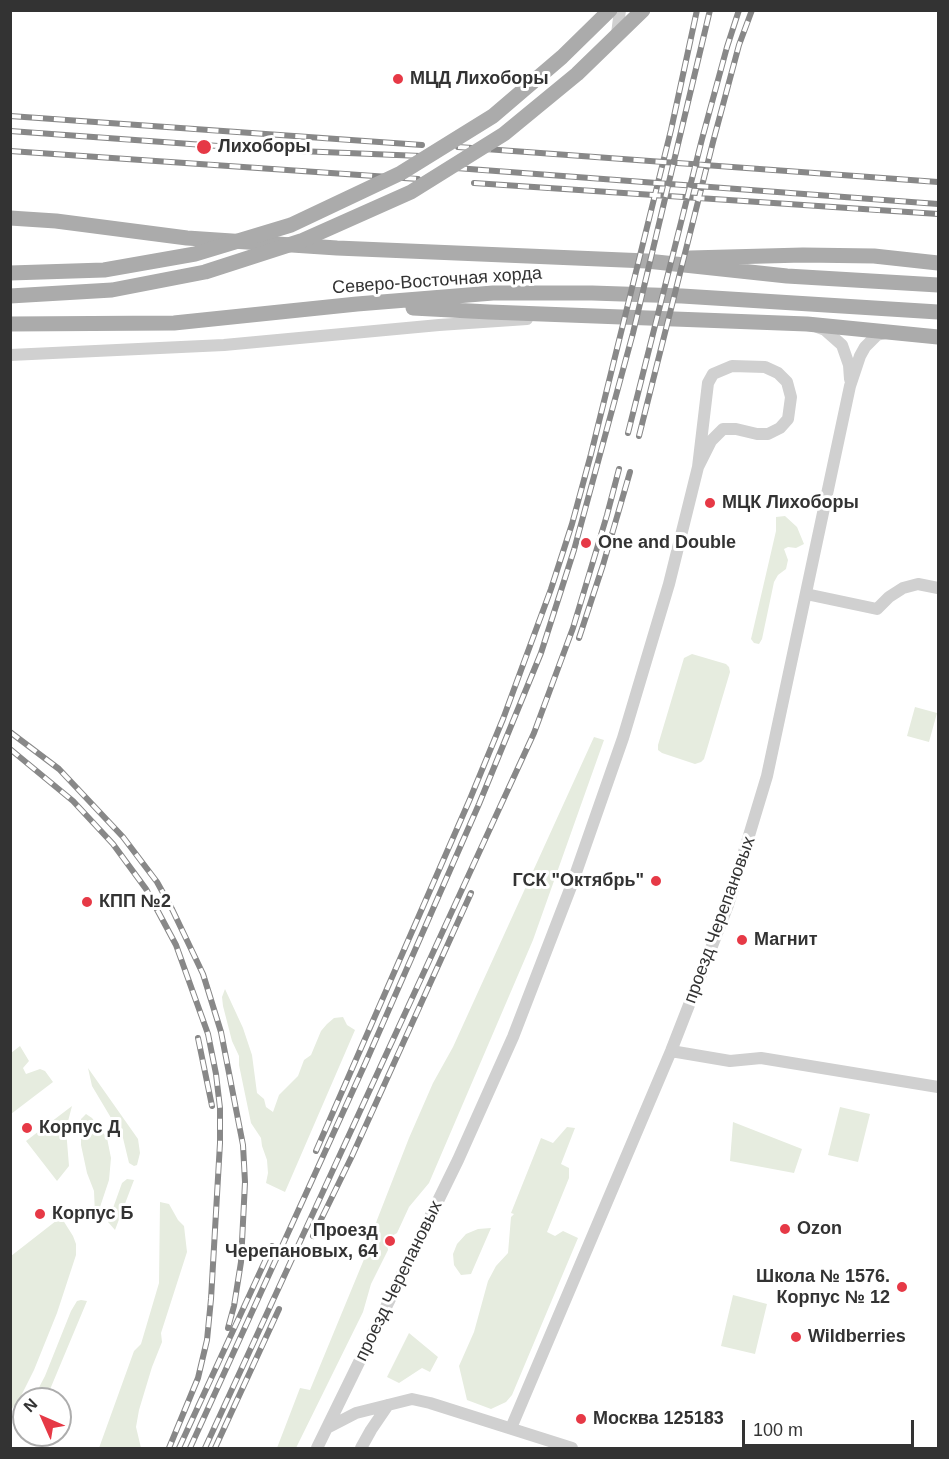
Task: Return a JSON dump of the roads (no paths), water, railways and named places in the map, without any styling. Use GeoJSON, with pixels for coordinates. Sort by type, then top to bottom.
{"type":"FeatureCollection","features":[{"type":"Feature","properties":{"kind":"main road"},"geometry":{"type":"LineString","coordinates":[[10,273],[104,270],[195,254],[291,225],[401,173],[493,116],[562,57],[610,10]]}},
{"type":"Feature","properties":{"kind":"main road"},"geometry":{"type":"LineString","coordinates":[[10,296],[112,290],[205,272],[301,241],[411,192],[504,134],[577,74],[643,10]]}},
{"type":"Feature","properties":{"kind":"main road","name":"Северо-Восточная хорда"},"geometry":{"type":"LineString","coordinates":[[10,218],[222,240],[337,248],[647,261],[787,276],[939,285]]}},
{"type":"Feature","properties":{"kind":"main road"},"geometry":{"type":"LineString","coordinates":[[647,261],[730,256],[803,255],[874,256],[939,262]]}},
{"type":"Feature","properties":{"kind":"main road","name":"Северо-Восточная хорда"},"geometry":{"type":"LineString","coordinates":[[10,324],[174,323],[493,293],[592,293],[694,297],[939,312]]}},
{"type":"Feature","properties":{"kind":"main road"},"geometry":{"type":"LineString","coordinates":[[357,304],[489,312],[807,324],[939,337]]}},
{"type":"Feature","properties":{"kind":"street"},"geometry":{"type":"LineString","coordinates":[[617,34],[620,10]]}},
{"type":"Feature","properties":{"kind":"street"},"geometry":{"type":"LineString","coordinates":[[10,224],[33,219]]}},
{"type":"Feature","properties":{"kind":"street"},"geometry":{"type":"LineString","coordinates":[[10,355],[224,345],[439,325],[597,315]]}},
{"type":"Feature","properties":{"kind":"street","name":"проезд Черепановых"},"geometry":{"type":"LineString","coordinates":[[807,324],[825,330],[842,345],[849,365],[850,386]]}},
{"type":"Feature","properties":{"kind":"street","name":"проезд Черепановых"},"geometry":{"type":"LineString","coordinates":[[511,1428],[671,1051],[728,905],[751,834],[772,756],[850,386],[865,347],[877,335],[891,332]]}},
{"type":"Feature","properties":{"kind":"street"},"geometry":{"type":"LineString","coordinates":[[732,366],[765,367],[778,373],[787,382],[791,397],[788,419],[784,424],[768,434],[723,429],[711,441],[698,467],[708,383],[713,374],[732,366]]}},
{"type":"Feature","properties":{"kind":"street","name":"проезд Черепановых"},"geometry":{"type":"LineString","coordinates":[[317,1449],[458,1160],[513,1037],[572,884],[623,738],[669,584],[698,467]]}},
{"type":"Feature","properties":{"kind":"street"},"geometry":{"type":"LineString","coordinates":[[806,594],[877,609],[903,588],[918,584],[939,588]]}},
{"type":"Feature","properties":{"kind":"street"},"geometry":{"type":"LineString","coordinates":[[671,1051],[730,1061],[761,1058],[939,1087]]}},
{"type":"Feature","properties":{"kind":"street"},"geometry":{"type":"LineString","coordinates":[[327,1428],[356,1413],[412,1399],[430,1402],[572,1449]]}},
{"type":"Feature","properties":{"kind":"street"},"geometry":{"type":"LineString","coordinates":[[362,1449],[379,1416],[388,1405]]}},
{"type":"Feature","properties":{"kind":"railway"},"geometry":{"type":"LineString","coordinates":[[316,1151],[470,799],[503,719],[551,589],[591,454],[671,130],[697,10]]}},
{"type":"Feature","properties":{"kind":"railway"},"geometry":{"type":"LineString","coordinates":[[190,1448],[365,1064],[479,804],[541,653],[574,550],[633,333],[710,10]]}},
{"type":"Feature","properties":{"kind":"railway"},"geometry":{"type":"LineString","coordinates":[[628,433],[702,139],[739,10]]}},
{"type":"Feature","properties":{"kind":"railway"},"geometry":{"type":"LineString","coordinates":[[639,436],[713,142],[739,45],[752,10]]}},
{"type":"Feature","properties":{"kind":"railway"},"geometry":{"type":"LineString","coordinates":[[10,116],[422,145]]}},
{"type":"Feature","properties":{"kind":"railway"},"geometry":{"type":"LineString","coordinates":[[10,131],[274,150],[421,156]]}},
{"type":"Feature","properties":{"kind":"railway"},"geometry":{"type":"LineString","coordinates":[[458,147],[938,182]]}},
{"type":"Feature","properties":{"kind":"railway"},"geometry":{"type":"LineString","coordinates":[[10,151],[418,179]]}},
{"type":"Feature","properties":{"kind":"railway"},"geometry":{"type":"LineString","coordinates":[[456,168],[938,204]]}},
{"type":"Feature","properties":{"kind":"railway"},"geometry":{"type":"LineString","coordinates":[[474,183],[938,214]]}},
{"type":"Feature","properties":{"kind":"railway"},"geometry":{"type":"LineString","coordinates":[[205,1448],[534,733],[573,628],[619,469]]}},
{"type":"Feature","properties":{"kind":"railway"},"geometry":{"type":"LineString","coordinates":[[579,638],[630,472]]}},
{"type":"Feature","properties":{"kind":"railway"},"geometry":{"type":"LineString","coordinates":[[10,732],[59,769],[123,837],[157,882],[203,974],[221,1032],[243,1145],[245,1182],[241,1262],[228,1328]]}},
{"type":"Feature","properties":{"kind":"railway"},"geometry":{"type":"LineString","coordinates":[[10,749],[73,801],[113,844],[146,889],[176,945],[208,1034],[220,1108],[211,1299],[207,1340],[198,1378],[169,1448]]}},
{"type":"Feature","properties":{"kind":"railway"},"geometry":{"type":"LineString","coordinates":[[313,1236],[352,1156],[471,893]]}},
{"type":"Feature","properties":{"kind":"railway"},"geometry":{"type":"LineString","coordinates":[[198,1038],[212,1106]]}},
{"type":"Feature","properties":{"kind":"railway"},"geometry":{"type":"LineString","coordinates":[[179,1448],[272,1246]]}},
{"type":"Feature","properties":{"kind":"railway"},"geometry":{"type":"LineString","coordinates":[[215,1448],[279,1309]]}},
{"type":"Feature","properties":{"kind":"place","name":"МЦД Лихоборы"},"geometry":{"type":"Point","coordinates":[398,79]}},
{"type":"Feature","properties":{"kind":"place","name":"Лихоборы"},"geometry":{"type":"Point","coordinates":[204,147]}},
{"type":"Feature","properties":{"kind":"place","name":"МЦК Лихоборы"},"geometry":{"type":"Point","coordinates":[710,503]}},
{"type":"Feature","properties":{"kind":"place","name":"One and Double"},"geometry":{"type":"Point","coordinates":[586,543]}},
{"type":"Feature","properties":{"kind":"place","name":"ГСК \"Октябрь\""},"geometry":{"type":"Point","coordinates":[656,881]}},
{"type":"Feature","properties":{"kind":"place","name":"КПП №2"},"geometry":{"type":"Point","coordinates":[87,902]}},
{"type":"Feature","properties":{"kind":"place","name":"Магнит"},"geometry":{"type":"Point","coordinates":[742,940]}},
{"type":"Feature","properties":{"kind":"place","name":"Корпус Д"},"geometry":{"type":"Point","coordinates":[27,1128]}},
{"type":"Feature","properties":{"kind":"place","name":"Корпус Б"},"geometry":{"type":"Point","coordinates":[40,1214]}},
{"type":"Feature","properties":{"kind":"place","name":"Ozon"},"geometry":{"type":"Point","coordinates":[785,1229]}},
{"type":"Feature","properties":{"kind":"place","name":"Проезд Черепановых, 64"},"geometry":{"type":"Point","coordinates":[390,1241]}},
{"type":"Feature","properties":{"kind":"place","name":"Школа № 1576. Корпус № 12"},"geometry":{"type":"Point","coordinates":[902,1287]}},
{"type":"Feature","properties":{"kind":"place","name":"Wildberries"},"geometry":{"type":"Point","coordinates":[796,1337]}},
{"type":"Feature","properties":{"kind":"place","name":"Москва 125183"},"geometry":{"type":"Point","coordinates":[581,1419]}}]}
